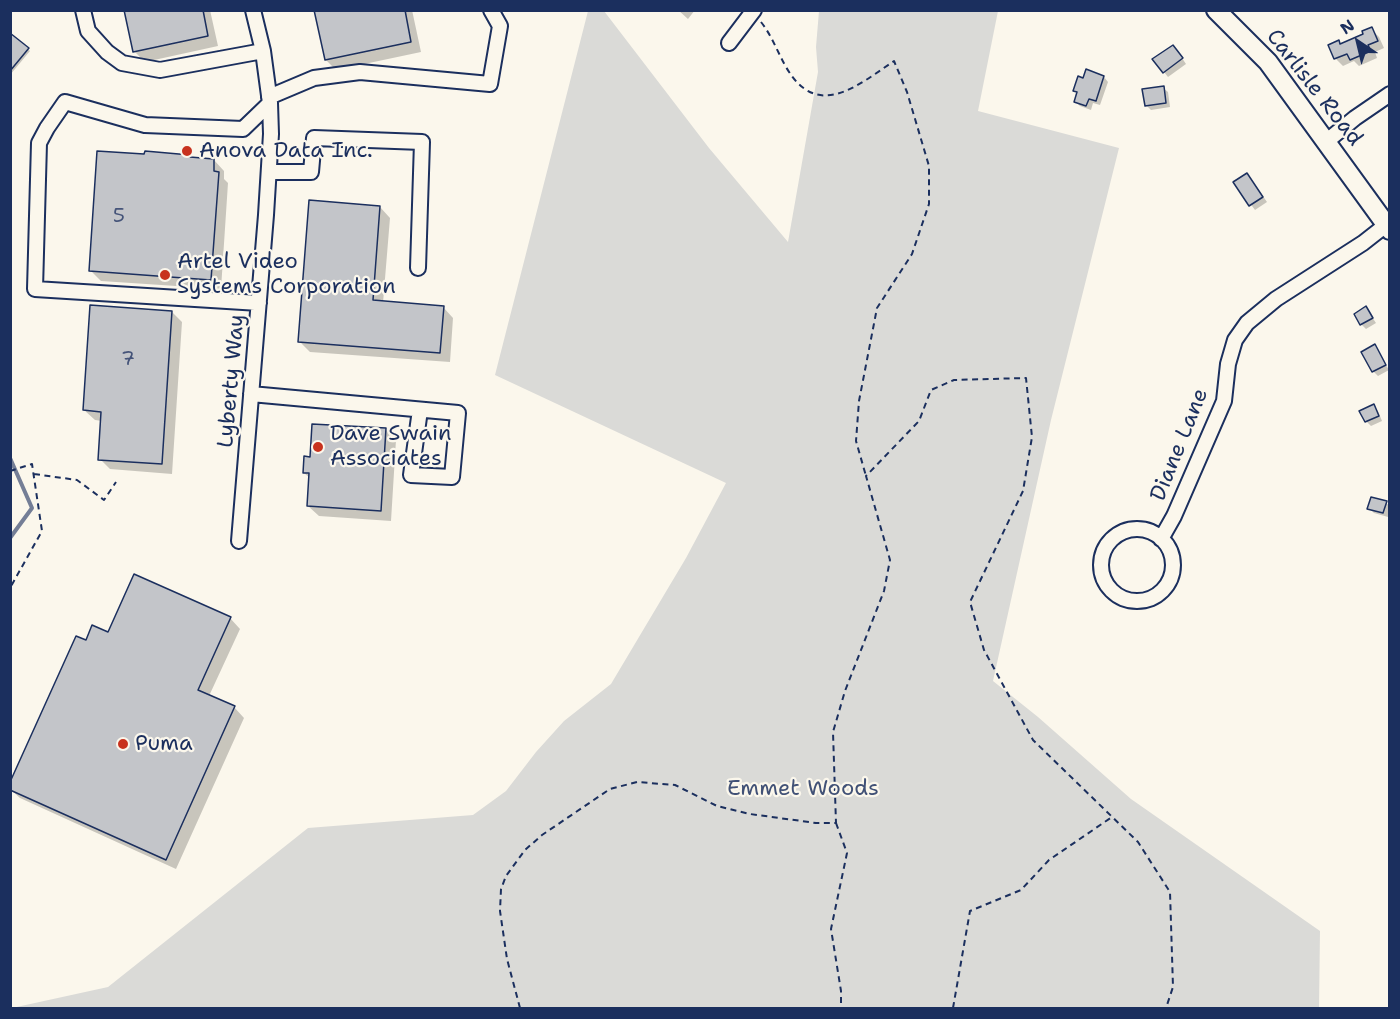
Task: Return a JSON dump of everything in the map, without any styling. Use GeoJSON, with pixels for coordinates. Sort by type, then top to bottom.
{"type":"FeatureCollection","features":[{"type":"Feature","properties":{"kind":"main road","name":"Carlisle Road"},"geometry":{"type":"LineString","coordinates":[[1216,10],[1268,62],[1388,228]]}},
{"type":"Feature","properties":{"kind":"street"},"geometry":{"type":"LineString","coordinates":[[83,10],[88,31],[107,52],[122,63],[160,70],[263,51]]}},
{"type":"Feature","properties":{"kind":"street","name":"Lyberty Way"},"geometry":{"type":"LineString","coordinates":[[239,541],[271,134],[263,51],[253,10]]}},
{"type":"Feature","properties":{"kind":"street"},"geometry":{"type":"LineString","coordinates":[[259,303],[34,289],[39,143],[65,102],[146,125],[243,129],[269,100],[314,78],[360,72],[490,84],[500,26],[491,10]]}},
{"type":"Feature","properties":{"kind":"street"},"geometry":{"type":"LineString","coordinates":[[729,43],[753,11]]}},
{"type":"Feature","properties":{"kind":"street"},"geometry":{"type":"LineString","coordinates":[[1327,141],[1389,94]]}},
{"type":"Feature","properties":{"kind":"street"},"geometry":{"type":"LineString","coordinates":[[269,172],[311,172],[314,138],[422,142],[418,268]]}},
{"type":"Feature","properties":{"kind":"street","name":"Diane Lane"},"geometry":{"type":"LineString","coordinates":[[1161,539],[1174,516],[1224,401],[1228,364],[1234,340],[1246,323],[1276,299],[1388,228]]}},
{"type":"Feature","properties":{"kind":"street"},"geometry":{"type":"LineString","coordinates":[[252,394],[458,413],[452,477],[411,475],[420,410]]}},
{"type":"Feature","properties":{"kind":"street","name":"Diane Lane"},"geometry":{"type":"LineString","coordinates":[[1134,529],[1146,530],[1161,539],[1171,555],[1173,567],[1164,588],[1145,600],[1133,601],[1122,598],[1112,591],[1101,572],[1104,548],[1112,538],[1122,531],[1134,529]]}},
{"type":"Feature","properties":{"kind":"path"},"geometry":{"type":"LineString","coordinates":[[753,11],[771,36],[786,67],[798,83],[822,97],[837,95],[894,61],[907,92],[929,166],[929,204],[912,254],[877,308],[860,402],[856,441],[890,560],[884,591],[845,690],[833,732],[836,824],[847,853],[831,929],[841,991],[841,1008]]}},
{"type":"Feature","properties":{"kind":"path"},"geometry":{"type":"LineString","coordinates":[[866,476],[919,421],[931,390],[954,380],[1026,378],[1032,437],[1023,491],[970,602],[984,650],[1033,740],[1138,842],[1170,892],[1173,987],[1166,1008]]}},
{"type":"Feature","properties":{"kind":"path"},"geometry":{"type":"LineString","coordinates":[[10,471],[32,464],[42,531],[10,588]]}},
{"type":"Feature","properties":{"kind":"path"},"geometry":{"type":"LineString","coordinates":[[33,474],[77,480],[104,500],[116,482]]}},
{"type":"Feature","properties":{"kind":"path"},"geometry":{"type":"LineString","coordinates":[[520,1008],[507,959],[500,911],[501,889],[506,876],[525,850],[542,835],[610,789],[637,782],[675,785],[717,806],[750,814],[836,824]]}},
{"type":"Feature","properties":{"kind":"path"},"geometry":{"type":"LineString","coordinates":[[952,1008],[970,911],[1021,890],[1049,860],[1112,817]]}},
{"type":"Feature","properties":{"kind":"green space","name":"Emmet Woods"},"geometry":{"type":"Polygon","coordinates":[[[588,11],[604,11],[709,148],[788,242],[818,72],[816,47],[819,11],[998,11],[978,111],[1119,148],[1051,420],[993,681],[1038,717],[1131,799],[1320,931],[1319,1008],[12,1008],[108,987],[308,828],[473,815],[506,791],[564,721],[611,684],[686,558],[726,483],[495,375],[588,11]]]}},
{"type":"Feature","properties":{"kind":"building"},"geometry":{"type":"Polygon","coordinates":[[[124,10],[203,10],[208,36],[133,52],[124,10]]]}},
{"type":"Feature","properties":{"kind":"building"},"geometry":{"type":"Polygon","coordinates":[[[314,10],[405,10],[411,42],[325,60],[314,10]]]}},
{"type":"Feature","properties":{"kind":"building"},"geometry":{"type":"Polygon","coordinates":[[[1372,27],[1378,41],[1368,45],[1371,51],[1350,60],[1347,54],[1334,59],[1328,45],[1339,40],[1340,44],[1363,34],[1362,31],[1372,27]]]}},
{"type":"Feature","properties":{"kind":"building"},"geometry":{"type":"Polygon","coordinates":[[[10,33],[29,48],[10,71],[10,33]]]}},
{"type":"Feature","properties":{"kind":"building"},"geometry":{"type":"Polygon","coordinates":[[[1173,45],[1183,58],[1163,73],[1152,59],[1173,45]]]}},
{"type":"Feature","properties":{"kind":"building"},"geometry":{"type":"Polygon","coordinates":[[[1086,69],[1104,76],[1096,101],[1089,99],[1086,106],[1074,102],[1077,92],[1073,91],[1078,76],[1083,78],[1086,69]]]}},
{"type":"Feature","properties":{"kind":"building"},"geometry":{"type":"Polygon","coordinates":[[[1164,86],[1166,103],[1145,106],[1142,89],[1164,86]]]}},
{"type":"Feature","properties":{"kind":"building"},"geometry":{"type":"Polygon","coordinates":[[[97,151],[144,154],[145,151],[214,159],[214,171],[219,172],[211,280],[89,271],[97,151]]]}},
{"type":"Feature","properties":{"kind":"building"},"geometry":{"type":"Polygon","coordinates":[[[1247,173],[1263,197],[1249,206],[1233,182],[1247,173]]]}},
{"type":"Feature","properties":{"kind":"building"},"geometry":{"type":"Polygon","coordinates":[[[309,200],[380,206],[373,300],[444,306],[440,353],[298,342],[309,200]]]}},
{"type":"Feature","properties":{"kind":"building"},"geometry":{"type":"Polygon","coordinates":[[[90,305],[172,311],[162,464],[98,460],[101,412],[83,410],[90,305]]]}},
{"type":"Feature","properties":{"kind":"building"},"geometry":{"type":"Polygon","coordinates":[[[1366,306],[1373,318],[1360,325],[1354,314],[1366,306]]]}},
{"type":"Feature","properties":{"kind":"building"},"geometry":{"type":"Polygon","coordinates":[[[1375,344],[1386,365],[1372,372],[1361,352],[1375,344]]]}},
{"type":"Feature","properties":{"kind":"building"},"geometry":{"type":"Polygon","coordinates":[[[1374,404],[1379,416],[1365,422],[1359,411],[1374,404]]]}},
{"type":"Feature","properties":{"kind":"building"},"geometry":{"type":"Polygon","coordinates":[[[312,424],[386,428],[381,511],[307,506],[309,473],[303,473],[304,456],[310,457],[312,424]]]}},
{"type":"Feature","properties":{"kind":"building"},"geometry":{"type":"Polygon","coordinates":[[[1371,497],[1387,501],[1383,513],[1367,509],[1371,497]]]}},
{"type":"Feature","properties":{"kind":"building","name":"Puma"},"geometry":{"type":"Polygon","coordinates":[[[134,574],[231,617],[198,690],[235,706],[166,860],[10,790],[10,782],[76,636],[86,640],[92,625],[108,632],[134,574]]]}},
{"type":"Feature","properties":{"kind":"waterway"},"geometry":{"type":"LineString","coordinates":[[10,458],[32,508],[10,538]]}},
{"type":"Feature","properties":{"kind":"place","name":"Anova Data Inc."},"geometry":{"type":"Point","coordinates":[187,151]}},
{"type":"Feature","properties":{"kind":"place","name":"Artel Video Systems Corporation"},"geometry":{"type":"Point","coordinates":[165,275]}},
{"type":"Feature","properties":{"kind":"place","name":"Dave Swain Associates"},"geometry":{"type":"Point","coordinates":[318,447]}},
{"type":"Feature","properties":{"kind":"place","name":"Puma"},"geometry":{"type":"Point","coordinates":[123,744]}}]}
